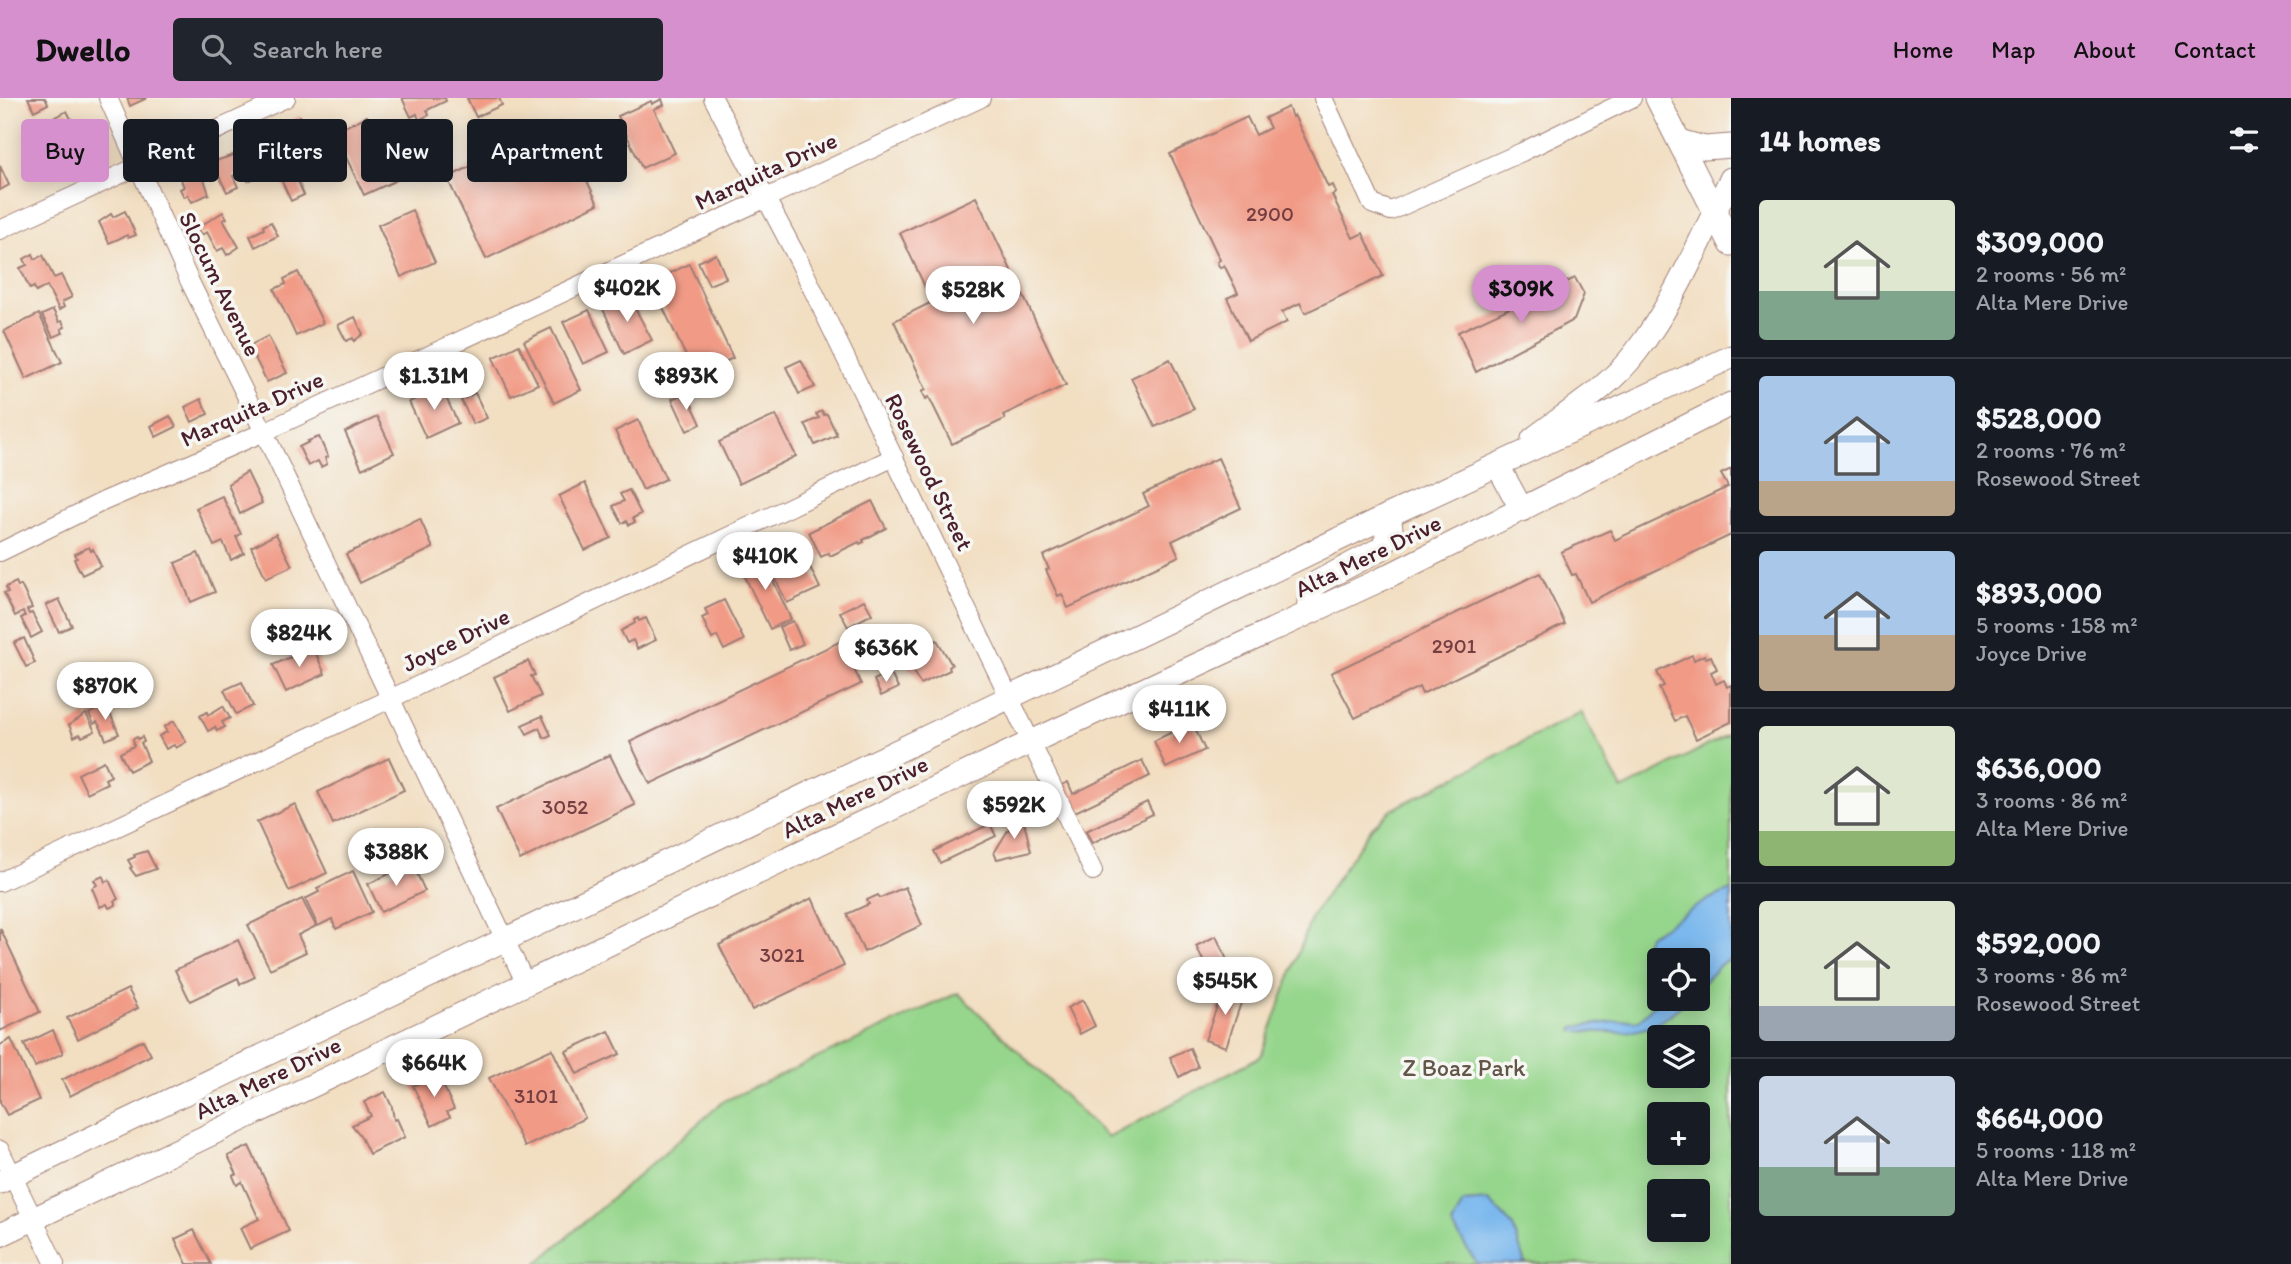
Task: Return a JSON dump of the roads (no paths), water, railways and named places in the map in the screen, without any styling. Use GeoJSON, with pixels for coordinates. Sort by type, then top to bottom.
{"type":"FeatureCollection","features":[{"type":"Feature","properties":{"kind":"main road"},"geometry":{"type":"LineString","coordinates":[[1657,98],[1731,243]]}},
{"type":"Feature","properties":{"kind":"main road"},"geometry":{"type":"LineString","coordinates":[[1679,141],[1704,148],[1731,146]]}},
{"type":"Feature","properties":{"kind":"main road"},"geometry":{"type":"LineString","coordinates":[[1522,510],[1498,466],[1608,382],[1635,353],[1674,294],[1731,178]]}},
{"type":"Feature","properties":{"kind":"main road","name":"Alta Mere Drive"},"geometry":{"type":"LineString","coordinates":[[6,1179],[1389,515],[1731,357]]}},
{"type":"Feature","properties":{"kind":"main road","name":"Alta Mere Drive"},"geometry":{"type":"LineString","coordinates":[[0,1235],[1031,742],[1308,613],[1522,510],[1731,404]]}},
{"type":"Feature","properties":{"kind":"main road"},"geometry":{"type":"LineString","coordinates":[[1308,613],[1310,590],[1318,582],[1382,548],[1391,529],[1389,515]]}},
{"type":"Feature","properties":{"kind":"street","name":"Slocum Avenue"},"geometry":{"type":"LineString","coordinates":[[108,98],[123,133]]}},
{"type":"Feature","properties":{"kind":"street"},"geometry":{"type":"LineString","coordinates":[[219,129],[286,98]]}},
{"type":"Feature","properties":{"kind":"street","name":"Rosewood Street"},"geometry":{"type":"LineString","coordinates":[[713,98],[799,261],[1093,871]]}},
{"type":"Feature","properties":{"kind":"street","name":"Marquita Drive"},"geometry":{"type":"LineString","coordinates":[[0,552],[102,502],[264,432],[981,98]]}},
{"type":"Feature","properties":{"kind":"street"},"geometry":{"type":"LineString","coordinates":[[1323,98],[1372,204],[1391,211],[1632,98]]}},
{"type":"Feature","properties":{"kind":"street"},"geometry":{"type":"LineString","coordinates":[[0,230],[123,173]]}},
{"type":"Feature","properties":{"kind":"street","name":"Slocum Avenue"},"geometry":{"type":"LineString","coordinates":[[144,182],[526,984]]}},
{"type":"Feature","properties":{"kind":"street","name":"Joyce Drive"},"geometry":{"type":"LineString","coordinates":[[0,883],[894,457]]}},
{"type":"Feature","properties":{"kind":"street"},"geometry":{"type":"LineString","coordinates":[[0,1150],[6,1179],[33,1219],[55,1264]]}},
{"type":"Feature","properties":{"kind":"water"},"geometry":{"type":"Polygon","coordinates":[[[1731,890],[1731,959],[1722,963],[1710,976],[1710,948],[1647,948],[1647,961],[1644,946],[1650,935],[1709,899],[1731,890]]]}},
{"type":"Feature","properties":{"kind":"water"},"geometry":{"type":"Polygon","coordinates":[[[1648,1011],[1674,1011],[1660,1021],[1635,1031],[1573,1031],[1574,1027],[1639,1021],[1648,1011]]]}},
{"type":"Feature","properties":{"kind":"water"},"geometry":{"type":"Polygon","coordinates":[[[1489,1201],[1513,1226],[1525,1264],[1477,1264],[1452,1225],[1463,1203],[1489,1201]]]}},
{"type":"Feature","properties":{"kind":"park label","name":"Z Boaz Park"},"geometry":{"type":"Point","coordinates":[1464,1068]}}]}
